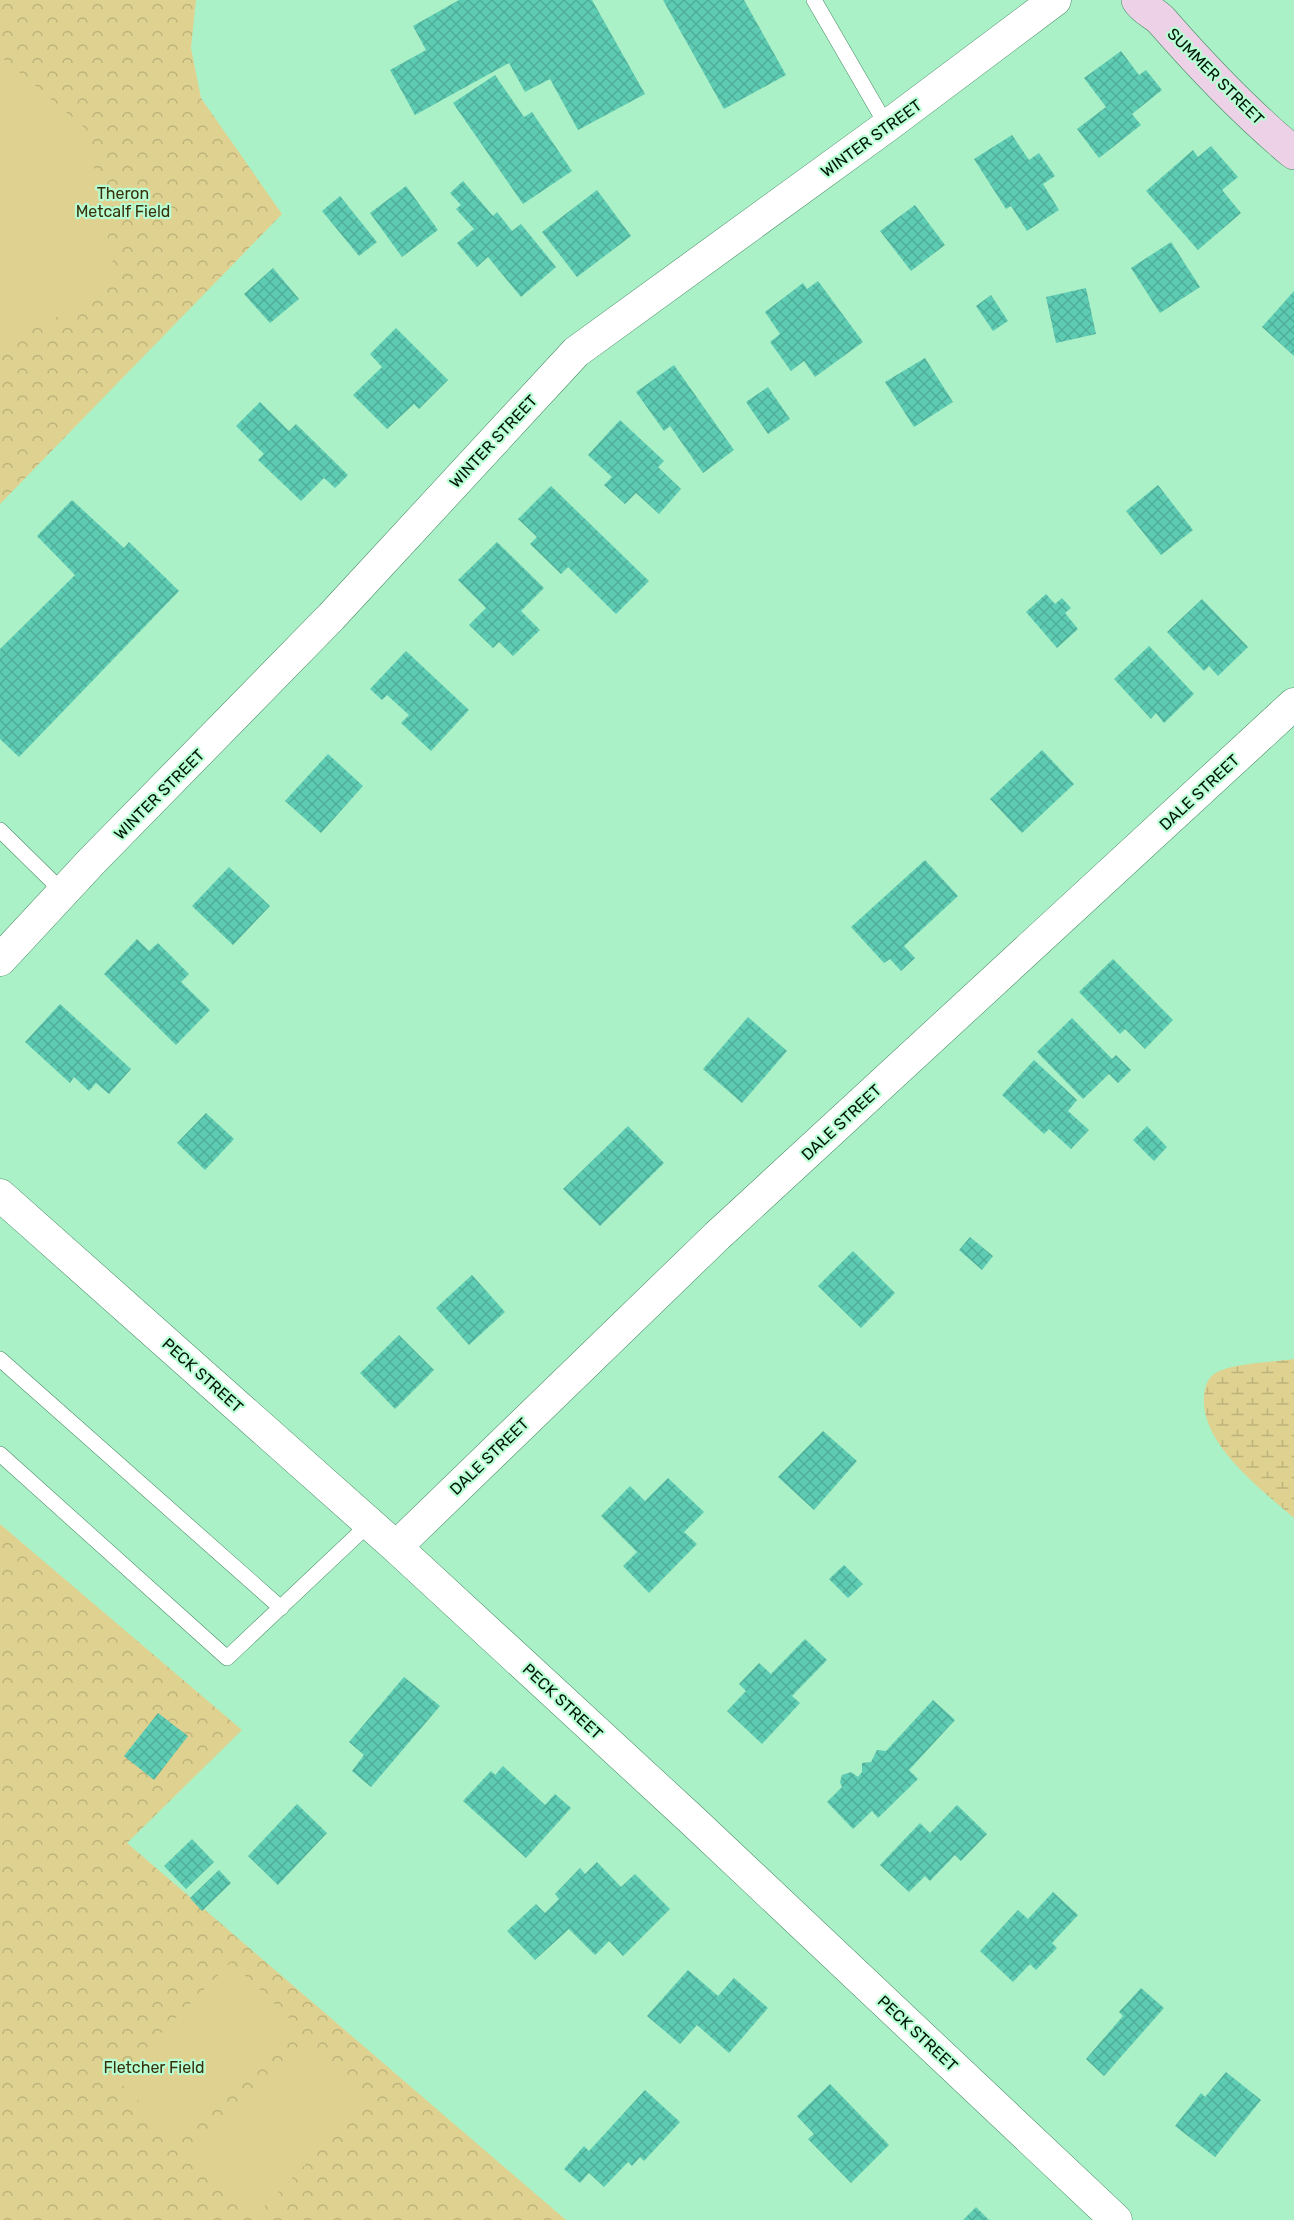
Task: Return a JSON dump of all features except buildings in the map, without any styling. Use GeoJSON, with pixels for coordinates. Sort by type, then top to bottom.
{"type":"FeatureCollection","features":[{"type":"Feature","properties":{"kind":"main road","name":"SUMMER STREET"},"geometry":{"type":"LineString","coordinates":[[1138,0],[1142,6],[1159,17],[1201,66],[1294,153]]}},
{"type":"Feature","properties":{"kind":"street","name":"WINTER STREET"},"geometry":{"type":"LineString","coordinates":[[0,960],[63,892],[323,625],[576,352],[888,126],[1055,0]]}},
{"type":"Feature","properties":{"kind":"street","name":"DALE STREET"},"geometry":{"type":"LineString","coordinates":[[396,1547],[717,1236],[1294,704]]}},
{"type":"Feature","properties":{"kind":"street","name":"PECK STREET"},"geometry":{"type":"LineString","coordinates":[[0,1195],[370,1523],[700,1828],[1116,2220]]}},
{"type":"Feature","properties":{"kind":"lane"},"geometry":{"type":"LineString","coordinates":[[814,0],[888,126]]}},
{"type":"Feature","properties":{"kind":"lane"},"geometry":{"type":"LineString","coordinates":[[0,830],[63,892]]}},
{"type":"Feature","properties":{"kind":"lane"},"geometry":{"type":"LineString","coordinates":[[0,1359],[281,1608]]}},
{"type":"Feature","properties":{"kind":"lane"},"geometry":{"type":"LineString","coordinates":[[0,1454],[227,1658],[370,1523]]}},
{"type":"Feature","properties":{"kind":"green space","name":"Theron Metcalf Field"},"geometry":{"type":"Polygon","coordinates":[[[0,0],[196,0],[191,48],[201,98],[282,214],[0,504],[0,0]]]}},
{"type":"Feature","properties":{"kind":"green space"},"geometry":{"type":"Polygon","coordinates":[[[0,56],[86,129],[117,283],[46,323],[0,342],[0,56]]]}},
{"type":"Feature","properties":{"kind":"green space"},"geometry":{"type":"Polygon","coordinates":[[[1294,1359],[1294,1518],[1250,1479],[1222,1448],[1205,1414],[1204,1396],[1209,1380],[1219,1371],[1239,1365],[1294,1359]]]}},
{"type":"Feature","properties":{"kind":"green space","name":"Fletcher Field"},"geometry":{"type":"Polygon","coordinates":[[[0,1524],[242,1730],[127,1843],[566,2220],[0,2220],[0,1524]]]}},
{"type":"Feature","properties":{"kind":"green space"},"geometry":{"type":"Polygon","coordinates":[[[231,1962],[294,2023],[179,2140],[116,2079],[231,1962]]]}},
{"type":"Feature","properties":{"kind":"green space"},"geometry":{"type":"Polygon","coordinates":[[[306,2038],[369,2100],[254,2217],[191,2155],[306,2038]]]}}]}
